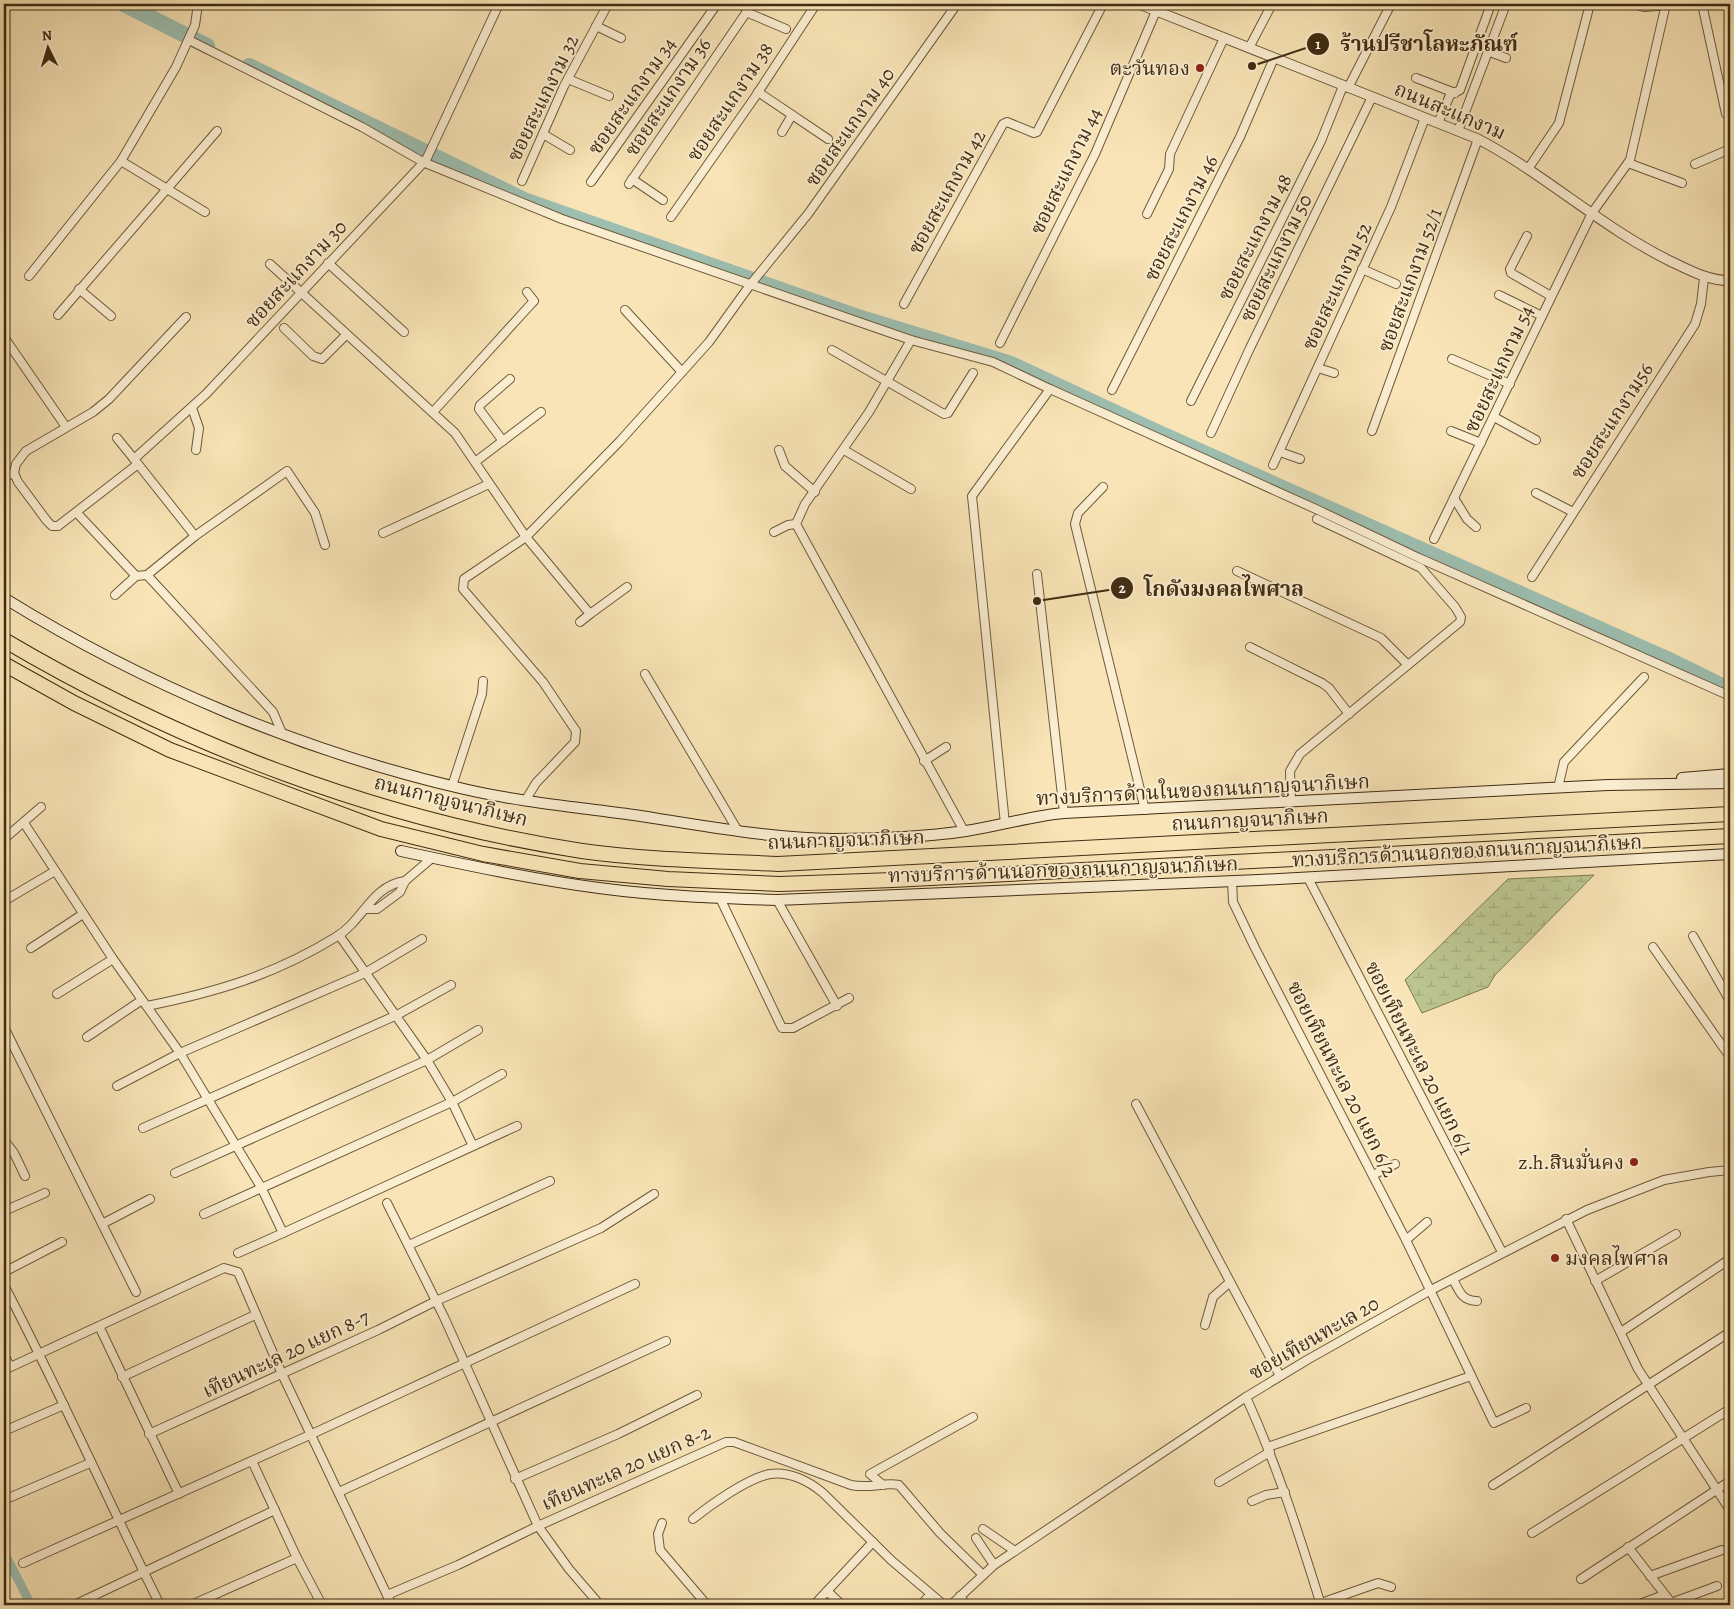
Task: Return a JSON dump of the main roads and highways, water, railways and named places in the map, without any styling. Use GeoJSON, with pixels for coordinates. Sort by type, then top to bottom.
{"type":"FeatureCollection","features":[{"type":"Feature","properties":{"kind":"highway"},"geometry":{"type":"LineString","coordinates":[[4,635],[34,658]]}},
{"type":"Feature","properties":{"kind":"highway","name":"ถนนกาญจนาภิเษก"},"geometry":{"type":"LineString","coordinates":[[4,640],[34,658],[126,706],[174,728],[221,748],[384,808],[483,833],[583,851],[778,864],[1730,814]]}},
{"type":"Feature","properties":{"kind":"highway","name":"ถนนกาญจนาภิเษก"},"geometry":{"type":"LineString","coordinates":[[4,664],[74,704],[170,750],[381,829],[483,854],[590,872],[668,880],[780,884],[883,881],[1730,836]]}},
{"type":"Feature","properties":{"kind":"main road","name":"ทางบริการด้านในของถนนกาญจนาภิเษก"},"geometry":{"type":"LineString","coordinates":[[4,598],[122,665],[232,714],[345,755],[452,786],[525,801],[738,831],[832,839],[964,831],[1005,824],[1040,815],[1064,813],[1608,785],[1730,783]]}},
{"type":"Feature","properties":{"kind":"main road"},"geometry":{"type":"LineString","coordinates":[[1608,785],[1730,774]]}},
{"type":"Feature","properties":{"kind":"main road"},"geometry":{"type":"LineString","coordinates":[[1608,785],[1730,790]]}},
{"type":"Feature","properties":{"kind":"main road","name":"ทางบริการด้านนอกของถนนกาญจนาภิเษก"},"geometry":{"type":"LineString","coordinates":[[401,851],[600,888],[720,898],[777,900],[1308,878],[1730,854]]}},
{"type":"Feature","properties":{"kind":"waterway"},"geometry":{"type":"LineString","coordinates":[[124,4],[207,46]]}},
{"type":"Feature","properties":{"kind":"waterway"},"geometry":{"type":"LineString","coordinates":[[249,66],[524,200],[861,318],[1011,364],[1159,433],[1667,659],[1730,690]]}},
{"type":"Feature","properties":{"kind":"waterway"},"geometry":{"type":"LineString","coordinates":[[4,1552],[31,1605]]}},
{"type":"Feature","properties":{"kind":"place","name":"ร้านปรีชาโลหะภัณฑ์"},"geometry":{"type":"Point","coordinates":[1252,66]}},
{"type":"Feature","properties":{"kind":"place","name":"ตะวันทอง"},"geometry":{"type":"Point","coordinates":[1200,68]}},
{"type":"Feature","properties":{"kind":"place","name":"โกดังมงคลไพศาล"},"geometry":{"type":"Point","coordinates":[1037,601]}},
{"type":"Feature","properties":{"kind":"place","name":"z.h.สินมั่นคง"},"geometry":{"type":"Point","coordinates":[1634,1162]}},
{"type":"Feature","properties":{"kind":"place","name":"มงคลไพศาล"},"geometry":{"type":"Point","coordinates":[1555,1258]}}]}
